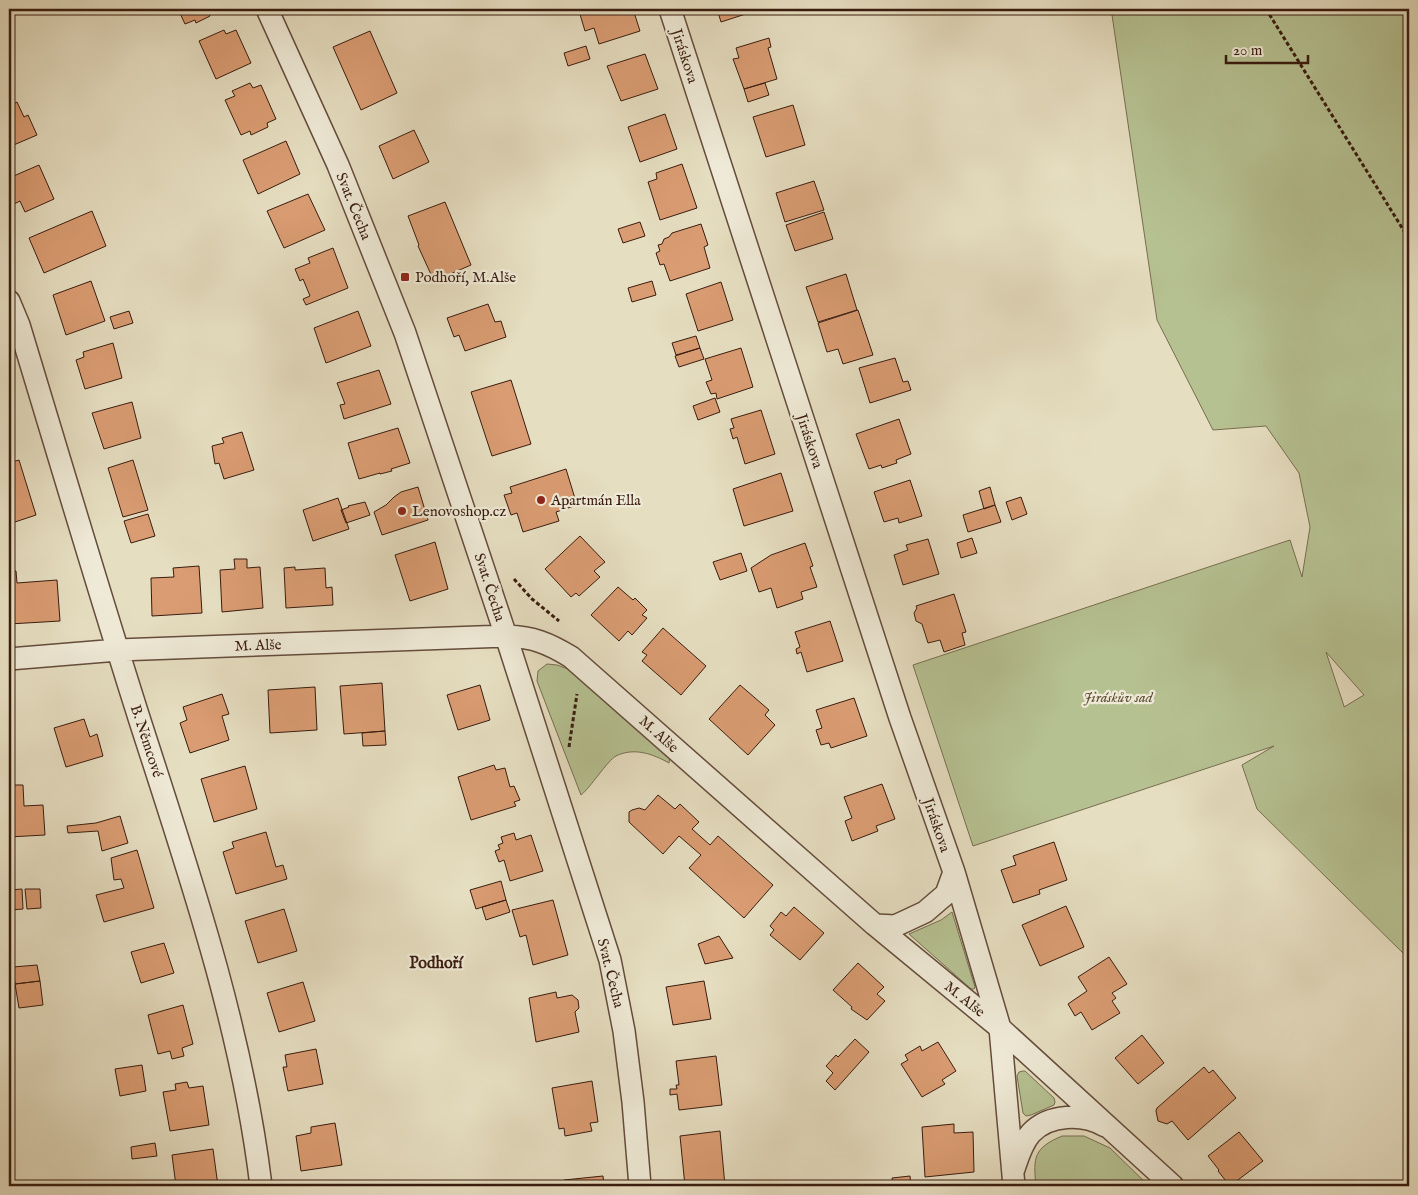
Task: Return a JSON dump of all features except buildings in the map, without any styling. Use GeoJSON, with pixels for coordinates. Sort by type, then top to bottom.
{"type":"FeatureCollection","features":[{"type":"Feature","properties":{"kind":"street","name":"Svat. Čecha"},"geometry":{"type":"LineString","coordinates":[[267,9],[338,165],[405,332],[506,636],[610,960],[624,1031],[633,1102],[640,1186]]}},
{"type":"Feature","properties":{"kind":"street","name":"Jiráskova"},"geometry":{"type":"LineString","coordinates":[[670,9],[897,709],[954,872],[1000,1028],[1014,1179]]}},
{"type":"Feature","properties":{"kind":"street","name":"B. Němcové"},"geometry":{"type":"LineString","coordinates":[[9,301],[19,325],[118,650],[193,886],[238,1052],[256,1148],[261,1186]]}},
{"type":"Feature","properties":{"kind":"street","name":"M. Alše"},"geometry":{"type":"LineString","coordinates":[[9,659],[118,650],[506,636],[526,637],[552,646],[571,657],[875,925],[1000,1028],[1173,1186]]}},
{"type":"Feature","properties":{"kind":"street","name":"Jiráskova"},"geometry":{"type":"LineString","coordinates":[[875,925],[894,926],[925,912],[946,894],[954,872]]}},
{"type":"Feature","properties":{"kind":"street","name":"Jiráskova"},"geometry":{"type":"LineString","coordinates":[[1014,1179],[1024,1143],[1031,1133],[1045,1123],[1064,1118],[1075,1118],[1098,1122],[1112,1129]]}},
{"type":"Feature","properties":{"kind":"path"},"geometry":{"type":"LineString","coordinates":[[1266,9],[1409,239]]}},
{"type":"Feature","properties":{"kind":"path"},"geometry":{"type":"LineString","coordinates":[[509,574],[532,599],[566,627]]}},
{"type":"Feature","properties":{"kind":"path"},"geometry":{"type":"LineString","coordinates":[[569,748],[578,685]]}},
{"type":"Feature","properties":{"kind":"green space","name":"Jiráskův sad"},"geometry":{"type":"Polygon","coordinates":[[[1110,9],[1409,9],[1409,959],[1257,809],[1242,765],[1274,746],[973,846],[913,665],[1290,540],[1302,577],[1310,527],[1299,473],[1266,426],[1213,430],[1157,320],[1110,9]],[[1326,652],[1344,707],[1364,695],[1326,652]]]}},
{"type":"Feature","properties":{"kind":"green space"},"geometry":{"type":"Polygon","coordinates":[[[547,664],[568,669],[670,756],[669,763],[643,753],[623,753],[612,759],[581,795],[537,681],[538,671],[547,664]]]}},
{"type":"Feature","properties":{"kind":"green space"},"geometry":{"type":"Polygon","coordinates":[[[952,912],[975,987],[974,989],[971,989],[909,934],[941,920],[952,912]]]}},
{"type":"Feature","properties":{"kind":"green space"},"geometry":{"type":"Polygon","coordinates":[[[1025,1071],[1054,1098],[1055,1102],[1054,1105],[1026,1116],[1023,1113],[1017,1076],[1019,1072],[1025,1071]]]}},
{"type":"Feature","properties":{"kind":"green space"},"geometry":{"type":"Polygon","coordinates":[[[1062,1136],[1084,1136],[1110,1148],[1149,1186],[1036,1186],[1035,1168],[1037,1155],[1046,1145],[1062,1136]]]}},
{"type":"Feature","properties":{"kind":"place","name":"Podhoří, M.Alše"},"geometry":{"type":"Point","coordinates":[405,277]}},
{"type":"Feature","properties":{"kind":"place","name":"Apartmán Ella"},"geometry":{"type":"Point","coordinates":[541,500]}},
{"type":"Feature","properties":{"kind":"place","name":"Lenovoshop.cz"},"geometry":{"type":"Point","coordinates":[402,511]}},
{"type":"Feature","properties":{"kind":"district","name":"Podhoří"},"geometry":{"type":"Point","coordinates":[436,962]}}]}
